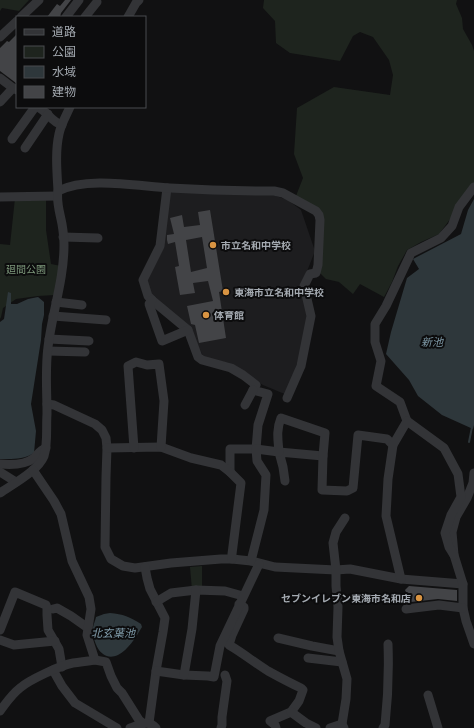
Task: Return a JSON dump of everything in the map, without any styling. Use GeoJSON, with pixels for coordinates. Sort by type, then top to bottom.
{"type":"FeatureCollection","features":[{"type":"Feature","properties":{"kind":"street"},"geometry":{"type":"LineString","coordinates":[[22,16],[39,0]]}},
{"type":"Feature","properties":{"kind":"street"},"geometry":{"type":"LineString","coordinates":[[67,16],[79,0]]}},
{"type":"Feature","properties":{"kind":"street"},"geometry":{"type":"LineString","coordinates":[[129,16],[139,0]]}},
{"type":"Feature","properties":{"kind":"street"},"geometry":{"type":"LineString","coordinates":[[86,16],[97,2]]}},
{"type":"Feature","properties":{"kind":"street"},"geometry":{"type":"LineString","coordinates":[[0,37],[16,22]]}},
{"type":"Feature","properties":{"kind":"street"},"geometry":{"type":"LineString","coordinates":[[0,78],[16,90],[0,102]]}},
{"type":"Feature","properties":{"kind":"street"},"geometry":{"type":"LineString","coordinates":[[12,139],[34,108]]}},
{"type":"Feature","properties":{"kind":"street"},"geometry":{"type":"LineString","coordinates":[[40,108],[46,112],[49,117],[62,125]]}},
{"type":"Feature","properties":{"kind":"street"},"geometry":{"type":"LineString","coordinates":[[0,493],[33,470],[43,457],[46,448],[46,380],[49,339],[61,278],[64,252],[57,193],[57,153],[59,134],[70,108]]}},
{"type":"Feature","properties":{"kind":"street"},"geometry":{"type":"LineString","coordinates":[[25,148],[48,114]]}},
{"type":"Feature","properties":{"kind":"street"},"geometry":{"type":"LineString","coordinates":[[0,197],[57,193],[62,188],[100,183],[167,188],[274,191],[283,193],[316,211],[320,220],[318,265],[316,273],[310,274],[304,286],[312,316],[301,366],[287,398]]}},
{"type":"Feature","properties":{"kind":"street"},"geometry":{"type":"LineString","coordinates":[[474,187],[459,207],[452,226],[441,238],[411,254],[386,306],[375,324],[375,342],[381,361],[376,386],[400,402],[407,421],[444,448],[458,474],[461,497],[451,515],[444,533],[454,556],[463,584],[463,608],[474,644]]}},
{"type":"Feature","properties":{"kind":"street"},"geometry":{"type":"LineString","coordinates":[[167,188],[160,246],[143,280],[148,296],[188,330],[198,357],[202,360],[231,368],[256,385],[245,405]]}},
{"type":"Feature","properties":{"kind":"street"},"geometry":{"type":"LineString","coordinates":[[63,237],[98,238]]}},
{"type":"Feature","properties":{"kind":"street"},"geometry":{"type":"LineString","coordinates":[[152,300],[149,304],[162,341],[188,330]]}},
{"type":"Feature","properties":{"kind":"street"},"geometry":{"type":"LineString","coordinates":[[56,302],[82,305]]}},
{"type":"Feature","properties":{"kind":"street"},"geometry":{"type":"LineString","coordinates":[[53,316],[106,320]]}},
{"type":"Feature","properties":{"kind":"street"},"geometry":{"type":"LineString","coordinates":[[49,339],[89,341]]}},
{"type":"Feature","properties":{"kind":"street"},"geometry":{"type":"LineString","coordinates":[[48,351],[85,352]]}},
{"type":"Feature","properties":{"kind":"street"},"geometry":{"type":"LineString","coordinates":[[134,448],[128,366],[136,362],[147,365],[159,364],[164,401],[161,447]]}},
{"type":"Feature","properties":{"kind":"street"},"geometry":{"type":"LineString","coordinates":[[156,672],[214,677],[220,646],[241,600],[255,562],[264,510],[266,475],[256,461],[256,450],[258,425],[268,394],[253,390]]}},
{"type":"Feature","properties":{"kind":"street"},"geometry":{"type":"LineString","coordinates":[[47,404],[54,405],[95,424],[102,430],[106,438],[105,547],[111,559],[123,566],[135,568],[171,563],[232,559],[255,562],[275,567],[336,570],[350,569],[401,579],[463,584]]}},
{"type":"Feature","properties":{"kind":"street"},"geometry":{"type":"LineString","coordinates":[[285,481],[277,434],[278,424],[281,418],[325,433],[322,490],[347,491],[353,488],[358,435],[387,439],[393,445]]}},
{"type":"Feature","properties":{"kind":"street"},"geometry":{"type":"LineString","coordinates":[[401,579],[386,516],[388,479],[393,445],[407,421]]}},
{"type":"Feature","properties":{"kind":"street"},"geometry":{"type":"LineString","coordinates":[[107,448],[161,447],[190,458],[221,466],[230,472],[241,483],[232,559]]}},
{"type":"Feature","properties":{"kind":"street"},"geometry":{"type":"LineString","coordinates":[[0,464],[19,464],[29,461],[41,450],[46,448]]}},
{"type":"Feature","properties":{"kind":"street"},"geometry":{"type":"LineString","coordinates":[[230,472],[230,449],[323,456]]}},
{"type":"Feature","properties":{"kind":"street"},"geometry":{"type":"LineString","coordinates":[[33,470],[62,514],[72,561],[90,597],[91,609],[87,635],[95,660]]}},
{"type":"Feature","properties":{"kind":"street"},"geometry":{"type":"LineString","coordinates":[[0,472],[16,482]]}},
{"type":"Feature","properties":{"kind":"street"},"geometry":{"type":"LineString","coordinates":[[454,556],[452,532],[456,517],[467,498],[473,483],[474,473]]}},
{"type":"Feature","properties":{"kind":"street"},"geometry":{"type":"LineString","coordinates":[[330,728],[343,726],[347,688],[337,637],[338,607],[333,543],[336,532],[345,518]]}},
{"type":"Feature","properties":{"kind":"street"},"geometry":{"type":"LineString","coordinates":[[145,567],[150,589],[165,618],[156,672],[150,725]]}},
{"type":"Feature","properties":{"kind":"street"},"geometry":{"type":"LineString","coordinates":[[156,602],[171,593],[196,590],[225,591],[241,600],[244,609],[232,635],[230,645],[270,672],[303,690],[291,712],[270,721],[275,724],[276,728]]}},
{"type":"Feature","properties":{"kind":"street"},"geometry":{"type":"LineString","coordinates":[[184,675],[192,629],[196,590]]}},
{"type":"Feature","properties":{"kind":"street"},"geometry":{"type":"LineString","coordinates":[[0,630],[15,592],[46,605],[48,630],[59,649],[58,668],[62,686],[74,703],[117,728]]}},
{"type":"Feature","properties":{"kind":"street"},"geometry":{"type":"LineString","coordinates":[[406,609],[439,605],[463,608]]}},
{"type":"Feature","properties":{"kind":"street"},"geometry":{"type":"LineString","coordinates":[[53,609],[57,608],[88,628]]}},
{"type":"Feature","properties":{"kind":"street"},"geometry":{"type":"LineString","coordinates":[[278,638],[340,651]]}},
{"type":"Feature","properties":{"kind":"street"},"geometry":{"type":"LineString","coordinates":[[0,640],[14,645],[55,641]]}},
{"type":"Feature","properties":{"kind":"street"},"geometry":{"type":"LineString","coordinates":[[383,728],[385,725],[388,701],[388,644]]}},
{"type":"Feature","properties":{"kind":"street"},"geometry":{"type":"LineString","coordinates":[[308,658],[342,662]]}},
{"type":"Feature","properties":{"kind":"street"},"geometry":{"type":"LineString","coordinates":[[0,712],[20,687],[27,683],[58,668],[73,663],[95,660],[106,662],[117,688],[122,693],[138,720],[150,725]]}},
{"type":"Feature","properties":{"kind":"street"},"geometry":{"type":"LineString","coordinates":[[221,728],[227,681],[225,675]]}},
{"type":"Feature","properties":{"kind":"street"},"geometry":{"type":"LineString","coordinates":[[428,694],[438,728]]}},
{"type":"Feature","properties":{"kind":"street"},"geometry":{"type":"LineString","coordinates":[[291,712],[316,728]]}},
{"type":"Feature","properties":{"kind":"street"},"geometry":{"type":"LineString","coordinates":[[130,728],[150,725]]}},
{"type":"Feature","properties":{"kind":"shaded area","name":"東海市立名和中学校"},"geometry":{"type":"Polygon","coordinates":[[[174,190],[273,195],[288,200],[301,210],[315,251],[304,279],[309,317],[302,348],[287,395],[263,385],[229,363],[204,358],[190,329],[154,299],[145,280],[163,247],[169,194],[174,190]]]}},
{"type":"Feature","properties":{"kind":"green space"},"geometry":{"type":"Polygon","coordinates":[[[0,0],[29,0],[19,11],[2,8],[0,11],[0,0]]]}},
{"type":"Feature","properties":{"kind":"green space"},"geometry":{"type":"Polygon","coordinates":[[[264,0],[457,0],[456,4],[462,18],[463,29],[474,51],[474,187],[439,234],[407,250],[384,297],[360,284],[353,294],[339,282],[326,279],[320,273],[322,218],[296,196],[303,178],[294,154],[297,108],[334,87],[390,95],[393,75],[389,60],[373,37],[360,32],[353,36],[340,61],[290,53],[276,43],[275,21],[263,8],[264,0]]]}},
{"type":"Feature","properties":{"kind":"green space","name":"廻間公園"},"geometry":{"type":"Polygon","coordinates":[[[46,195],[46,230],[51,264],[61,266],[55,295],[16,299],[3,308],[0,319],[0,244],[10,245],[15,198],[46,195]]]}},
{"type":"Feature","properties":{"kind":"green space"},"geometry":{"type":"Polygon","coordinates":[[[202,566],[202,589],[192,590],[190,567],[202,566]]]}},
{"type":"Feature","properties":{"kind":"water","name":"新池"},"geometry":{"type":"Polygon","coordinates":[[[474,199],[473,429],[442,415],[418,396],[409,380],[386,354],[407,278],[419,269],[413,259],[461,234],[468,210],[474,199]]]}},
{"type":"Feature","properties":{"kind":"water"},"geometry":{"type":"Polygon","coordinates":[[[8,292],[11,293],[11,304],[17,304],[28,299],[38,297],[44,302],[44,315],[31,404],[36,431],[34,453],[22,458],[0,459],[0,322],[4,319],[8,292]]]}},
{"type":"Feature","properties":{"kind":"water","name":"北玄葉池"},"geometry":{"type":"Polygon","coordinates":[[[110,613],[123,615],[130,618],[141,624],[142,627],[122,653],[112,657],[103,654],[97,647],[93,630],[96,617],[110,613]]]}},
{"type":"Feature","properties":{"kind":"building"},"geometry":{"type":"Polygon","coordinates":[[[65,0],[71,0],[60,16],[48,16],[57,4],[60,6],[65,0]]]}},
{"type":"Feature","properties":{"kind":"building"},"geometry":{"type":"Polygon","coordinates":[[[16,35],[16,83],[0,71],[0,48],[7,41],[9,42],[16,35]]]}},
{"type":"Feature","properties":{"kind":"building"},"geometry":{"type":"Polygon","coordinates":[[[210,210],[223,291],[219,292],[226,338],[199,343],[195,325],[191,324],[187,306],[213,301],[208,281],[193,283],[195,293],[180,295],[175,267],[179,266],[175,242],[168,244],[167,240],[167,235],[174,234],[170,218],[182,215],[184,227],[200,225],[198,212],[210,210]],[[202,237],[186,240],[191,272],[207,268],[202,237]]]}},
{"type":"Feature","properties":{"kind":"building"},"geometry":{"type":"Polygon","coordinates":[[[409,586],[457,590],[457,601],[438,599],[411,602],[405,590],[409,586]]]}},
{"type":"Feature","properties":{"kind":"waterway"},"geometry":{"type":"LineString","coordinates":[[469,442],[472,427]]}},
{"type":"Feature","properties":{"kind":"place","name":"市立名和中学校"},"geometry":{"type":"Point","coordinates":[213,245]}},
{"type":"Feature","properties":{"kind":"place","name":"東海市立名和中学校"},"geometry":{"type":"Point","coordinates":[226,292]}},
{"type":"Feature","properties":{"kind":"place","name":"体育館"},"geometry":{"type":"Point","coordinates":[206,315]}},
{"type":"Feature","properties":{"kind":"place","name":"セブンイレブン東海市名和店"},"geometry":{"type":"Point","coordinates":[419,598]}}]}
